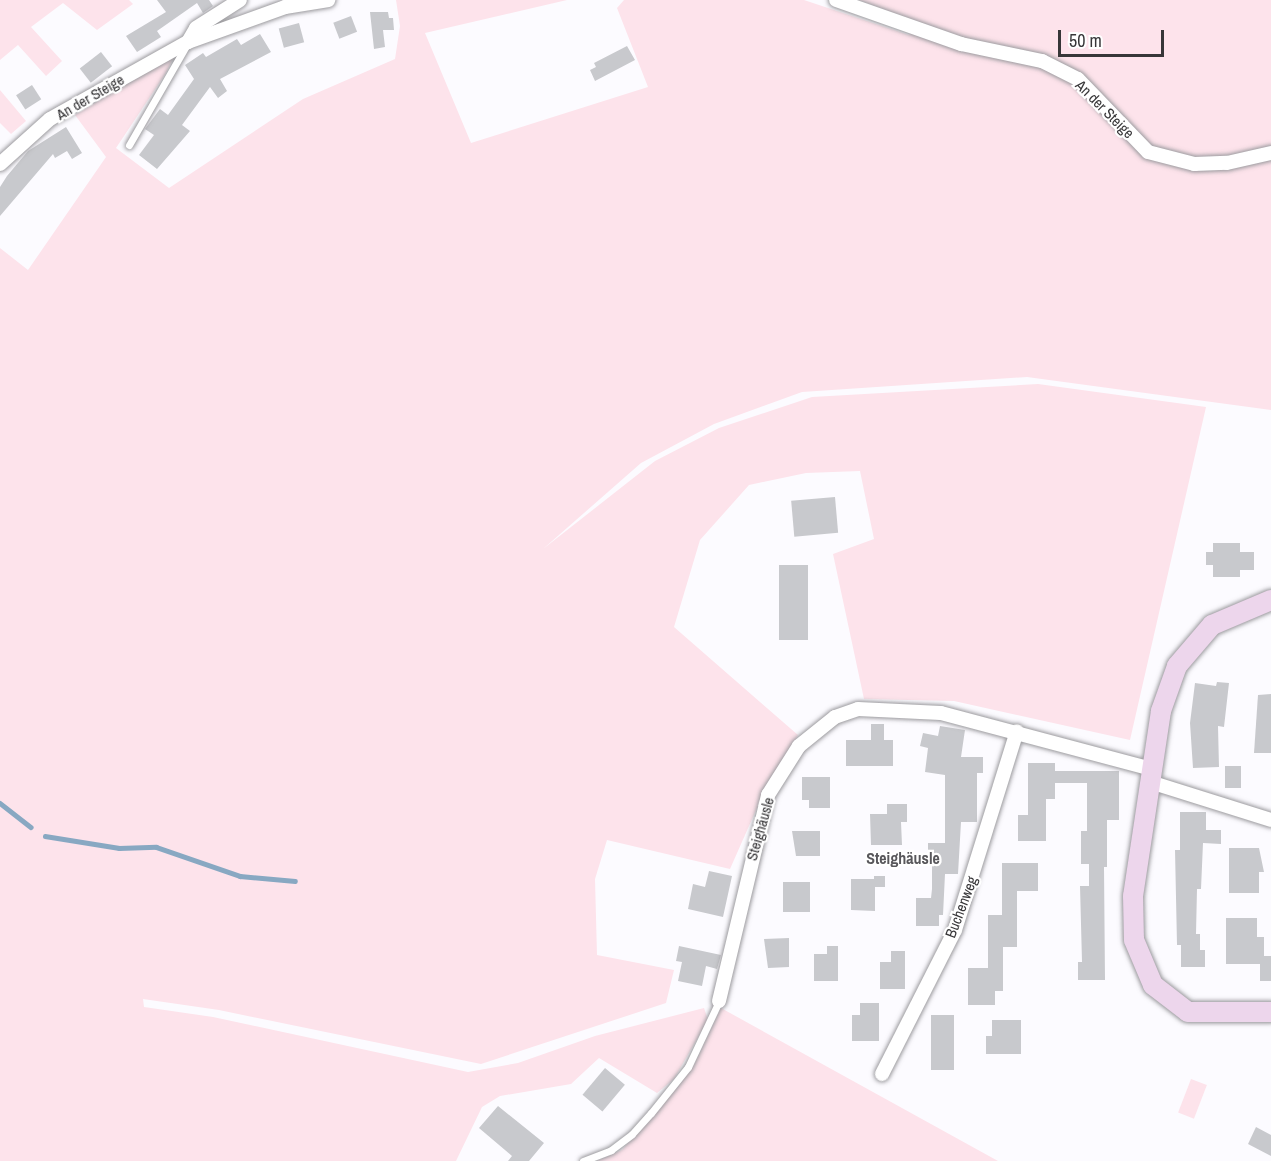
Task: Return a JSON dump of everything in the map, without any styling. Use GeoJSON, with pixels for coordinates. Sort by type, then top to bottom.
{"type":"FeatureCollection","features":[{"type":"Feature","properties":{"kind":"street"},"geometry":{"type":"LineString","coordinates":[[189,42],[196,28],[240,0]]}},
{"type":"Feature","properties":{"kind":"street","name":"An der Steige"},"geometry":{"type":"LineString","coordinates":[[0,164],[19,143],[50,120],[189,42],[285,7],[328,0]]}},
{"type":"Feature","properties":{"kind":"street","name":"An der Steige"},"geometry":{"type":"LineString","coordinates":[[837,0],[961,44],[1042,61],[1078,79],[1148,152],[1194,164],[1227,163],[1271,153]]}},
{"type":"Feature","properties":{"kind":"street"},"geometry":{"type":"LineString","coordinates":[[1271,600],[1212,625],[1178,666],[1161,711],[1132,896],[1134,940],[1153,985],[1188,1012],[1271,1012]]}},
{"type":"Feature","properties":{"kind":"street","name":"Steighäusle"},"geometry":{"type":"LineString","coordinates":[[719,1001],[758,826],[777,777],[799,746],[835,717],[858,709],[941,713],[1017,731],[1151,775],[1271,820]]}},
{"type":"Feature","properties":{"kind":"street","name":"Buchenweg"},"geometry":{"type":"LineString","coordinates":[[882,1074],[955,930],[1017,731]]}},
{"type":"Feature","properties":{"kind":"lane"},"geometry":{"type":"LineString","coordinates":[[129,145],[189,42]]}},
{"type":"Feature","properties":{"kind":"lane","name":"Steighäusle"},"geometry":{"type":"LineString","coordinates":[[583,1161],[611,1150],[632,1134],[651,1113],[688,1067],[719,1001]]}},
{"type":"Feature","properties":{"kind":"shaded area"},"geometry":{"type":"Polygon","coordinates":[[[0,0],[129,0],[133,4],[97,30],[63,3],[31,27],[62,61],[46,76],[18,45],[0,60],[0,0]]]}},
{"type":"Feature","properties":{"kind":"shaded area"},"geometry":{"type":"Polygon","coordinates":[[[396,0],[567,0],[425,33],[471,143],[648,87],[617,8],[624,0],[804,0],[909,35],[917,22],[859,0],[1271,0],[1271,410],[1027,377],[802,392],[714,424],[641,463],[543,549],[655,461],[719,428],[812,397],[1038,384],[1206,407],[1130,740],[954,701],[864,699],[833,554],[874,539],[860,471],[806,473],[749,485],[700,540],[674,627],[798,735],[764,792],[730,869],[607,840],[595,879],[597,955],[674,970],[666,1003],[481,1064],[219,1010],[143,999],[144,1007],[213,1017],[468,1072],[518,1063],[595,1036],[704,1008],[708,1020],[674,1079],[657,1093],[599,1058],[571,1084],[500,1096],[482,1107],[456,1161],[0,1161],[0,248],[28,270],[106,157],[75,115],[175,54],[166,73],[116,148],[169,188],[303,99],[395,59],[400,26],[396,0]]]}},
{"type":"Feature","properties":{"kind":"shaded area"},"geometry":{"type":"Polygon","coordinates":[[[0,90],[26,121],[11,134],[0,123],[0,90]]]}},
{"type":"Feature","properties":{"kind":"shaded area"},"geometry":{"type":"Polygon","coordinates":[[[721,1008],[998,1161],[597,1161],[622,1150],[693,1067],[721,1008]]]}},
{"type":"Feature","properties":{"kind":"shaded area"},"geometry":{"type":"Polygon","coordinates":[[[1191,1079],[1207,1085],[1194,1119],[1178,1113],[1191,1079]]]}},
{"type":"Feature","properties":{"kind":"building"},"geometry":{"type":"Polygon","coordinates":[[[157,0],[209,0],[213,6],[203,13],[197,3],[157,31],[161,37],[137,52],[126,36],[166,12],[157,0]]]}},
{"type":"Feature","properties":{"kind":"building"},"geometry":{"type":"Polygon","coordinates":[[[370,12],[388,12],[389,18],[393,18],[394,30],[383,30],[385,47],[374,49],[370,12]]]}},
{"type":"Feature","properties":{"kind":"building"},"geometry":{"type":"Polygon","coordinates":[[[351,16],[357,32],[339,39],[333,23],[351,16]]]}},
{"type":"Feature","properties":{"kind":"building"},"geometry":{"type":"Polygon","coordinates":[[[299,23],[304,42],[284,48],[279,28],[299,23]]]}},
{"type":"Feature","properties":{"kind":"building"},"geometry":{"type":"Polygon","coordinates":[[[260,34],[271,52],[220,79],[227,91],[218,98],[210,87],[182,125],[190,131],[157,169],[139,155],[154,135],[145,129],[160,109],[168,115],[194,79],[185,65],[203,53],[206,57],[237,39],[241,45],[260,34]]]}},
{"type":"Feature","properties":{"kind":"building"},"geometry":{"type":"Polygon","coordinates":[[[627,46],[635,60],[595,81],[590,70],[596,67],[594,63],[627,46]]]}},
{"type":"Feature","properties":{"kind":"building"},"geometry":{"type":"Polygon","coordinates":[[[101,52],[112,66],[91,83],[80,69],[101,52]]]}},
{"type":"Feature","properties":{"kind":"building"},"geometry":{"type":"Polygon","coordinates":[[[32,85],[41,99],[25,110],[16,95],[32,85]]]}},
{"type":"Feature","properties":{"kind":"building"},"geometry":{"type":"Polygon","coordinates":[[[66,127],[82,153],[72,159],[67,151],[55,158],[53,154],[0,216],[0,187],[7,176],[28,151],[66,127]]]}},
{"type":"Feature","properties":{"kind":"building"},"geometry":{"type":"Polygon","coordinates":[[[835,497],[838,533],[794,537],[791,501],[835,497]]]}},
{"type":"Feature","properties":{"kind":"building"},"geometry":{"type":"Polygon","coordinates":[[[1213,543],[1240,543],[1240,552],[1254,552],[1254,570],[1240,570],[1240,577],[1213,577],[1213,565],[1206,565],[1206,552],[1213,552],[1213,543]]]}},
{"type":"Feature","properties":{"kind":"building"},"geometry":{"type":"Polygon","coordinates":[[[779,565],[808,565],[808,640],[779,640],[779,565]]]}},
{"type":"Feature","properties":{"kind":"building"},"geometry":{"type":"Polygon","coordinates":[[[1217,682],[1229,683],[1224,727],[1218,726],[1219,767],[1193,768],[1190,723],[1195,683],[1216,686],[1217,682]]]}},
{"type":"Feature","properties":{"kind":"building"},"geometry":{"type":"Polygon","coordinates":[[[1271,694],[1271,753],[1254,753],[1258,695],[1271,694]]]}},
{"type":"Feature","properties":{"kind":"building"},"geometry":{"type":"Polygon","coordinates":[[[871,724],[884,724],[884,740],[893,740],[893,766],[846,766],[846,740],[871,740],[871,724]]]}},
{"type":"Feature","properties":{"kind":"building"},"geometry":{"type":"Polygon","coordinates":[[[940,726],[965,730],[961,757],[983,757],[983,773],[977,773],[977,822],[961,822],[958,874],[945,874],[943,915],[939,915],[939,926],[916,926],[916,898],[931,898],[932,855],[928,855],[928,843],[945,843],[945,775],[925,772],[928,748],[920,746],[923,733],[938,736],[940,726]]]}},
{"type":"Feature","properties":{"kind":"building"},"geometry":{"type":"Polygon","coordinates":[[[1028,763],[1055,763],[1055,771],[1119,771],[1119,820],[1107,820],[1107,867],[1104,867],[1105,980],[1078,980],[1078,962],[1082,962],[1080,886],[1089,886],[1089,864],[1081,864],[1081,831],[1087,831],[1087,783],[1055,783],[1055,799],[1046,799],[1046,841],[1018,841],[1018,815],[1028,815],[1028,763]]]}},
{"type":"Feature","properties":{"kind":"building"},"geometry":{"type":"Polygon","coordinates":[[[1225,766],[1241,766],[1241,788],[1225,788],[1225,766]]]}},
{"type":"Feature","properties":{"kind":"building"},"geometry":{"type":"Polygon","coordinates":[[[802,777],[830,777],[830,808],[809,808],[809,800],[802,800],[802,777]]]}},
{"type":"Feature","properties":{"kind":"building"},"geometry":{"type":"Polygon","coordinates":[[[887,804],[907,804],[907,822],[901,822],[902,845],[871,845],[870,814],[887,814],[887,804]]]}},
{"type":"Feature","properties":{"kind":"building"},"geometry":{"type":"Polygon","coordinates":[[[1180,812],[1206,812],[1206,830],[1221,830],[1221,844],[1203,843],[1201,889],[1197,889],[1196,934],[1200,934],[1200,950],[1205,950],[1205,967],[1181,967],[1181,945],[1177,945],[1175,850],[1180,850],[1180,812]]]}},
{"type":"Feature","properties":{"kind":"building"},"geometry":{"type":"Polygon","coordinates":[[[792,831],[820,831],[820,856],[796,856],[792,831]]]}},
{"type":"Feature","properties":{"kind":"building"},"geometry":{"type":"Polygon","coordinates":[[[1229,848],[1259,848],[1264,872],[1259,872],[1259,893],[1229,893],[1229,848]]]}},
{"type":"Feature","properties":{"kind":"building"},"geometry":{"type":"Polygon","coordinates":[[[1002,863],[1038,863],[1038,891],[1017,891],[1017,947],[1003,947],[1003,991],[995,991],[995,1005],[968,1005],[968,968],[988,968],[988,915],[1002,915],[1002,863]]]}},
{"type":"Feature","properties":{"kind":"building"},"geometry":{"type":"Polygon","coordinates":[[[709,871],[732,876],[723,917],[688,909],[693,884],[705,887],[709,871]]]}},
{"type":"Feature","properties":{"kind":"building"},"geometry":{"type":"Polygon","coordinates":[[[874,876],[885,876],[885,887],[875,887],[875,911],[851,910],[851,879],[874,879],[874,876]]]}},
{"type":"Feature","properties":{"kind":"building"},"geometry":{"type":"Polygon","coordinates":[[[783,882],[810,882],[810,912],[783,912],[783,882]]]}},
{"type":"Feature","properties":{"kind":"building"},"geometry":{"type":"Polygon","coordinates":[[[1226,918],[1257,918],[1257,937],[1264,937],[1264,956],[1271,956],[1271,981],[1260,981],[1260,964],[1226,964],[1226,918]]]}},
{"type":"Feature","properties":{"kind":"building"},"geometry":{"type":"Polygon","coordinates":[[[789,938],[789,967],[768,968],[764,939],[789,938]]]}},
{"type":"Feature","properties":{"kind":"building"},"geometry":{"type":"Polygon","coordinates":[[[679,946],[721,955],[717,969],[706,966],[702,986],[678,981],[682,962],[676,961],[679,946]]]}},
{"type":"Feature","properties":{"kind":"building"},"geometry":{"type":"Polygon","coordinates":[[[827,946],[838,946],[838,981],[814,981],[814,954],[827,954],[827,946]]]}},
{"type":"Feature","properties":{"kind":"building"},"geometry":{"type":"Polygon","coordinates":[[[891,951],[905,951],[905,989],[880,989],[880,962],[891,962],[891,951]]]}},
{"type":"Feature","properties":{"kind":"building"},"geometry":{"type":"Polygon","coordinates":[[[860,1003],[879,1003],[879,1041],[852,1041],[852,1015],[860,1015],[860,1003]]]}},
{"type":"Feature","properties":{"kind":"building"},"geometry":{"type":"Polygon","coordinates":[[[931,1015],[954,1015],[954,1070],[931,1070],[931,1015]]]}},
{"type":"Feature","properties":{"kind":"building"},"geometry":{"type":"Polygon","coordinates":[[[992,1020],[1021,1020],[1021,1054],[986,1054],[986,1036],[992,1036],[992,1020]]]}},
{"type":"Feature","properties":{"kind":"building"},"geometry":{"type":"Polygon","coordinates":[[[605,1068],[625,1085],[602,1112],[583,1095],[605,1068]]]}},
{"type":"Feature","properties":{"kind":"building"},"geometry":{"type":"Polygon","coordinates":[[[498,1106],[544,1143],[529,1161],[508,1161],[512,1156],[479,1128],[498,1106]]]}},
{"type":"Feature","properties":{"kind":"building"},"geometry":{"type":"Polygon","coordinates":[[[1256,1127],[1271,1135],[1271,1156],[1248,1144],[1256,1127]]]}},
{"type":"Feature","properties":{"kind":"waterway"},"geometry":{"type":"LineString","coordinates":[[0,803],[31,827]]}},
{"type":"Feature","properties":{"kind":"waterway"},"geometry":{"type":"LineString","coordinates":[[45,836],[119,848],[156,847],[240,876],[295,881]]}},
{"type":"Feature","properties":{"kind":"district","name":"Steighäusle"},"geometry":{"type":"Point","coordinates":[903,858]}}]}
